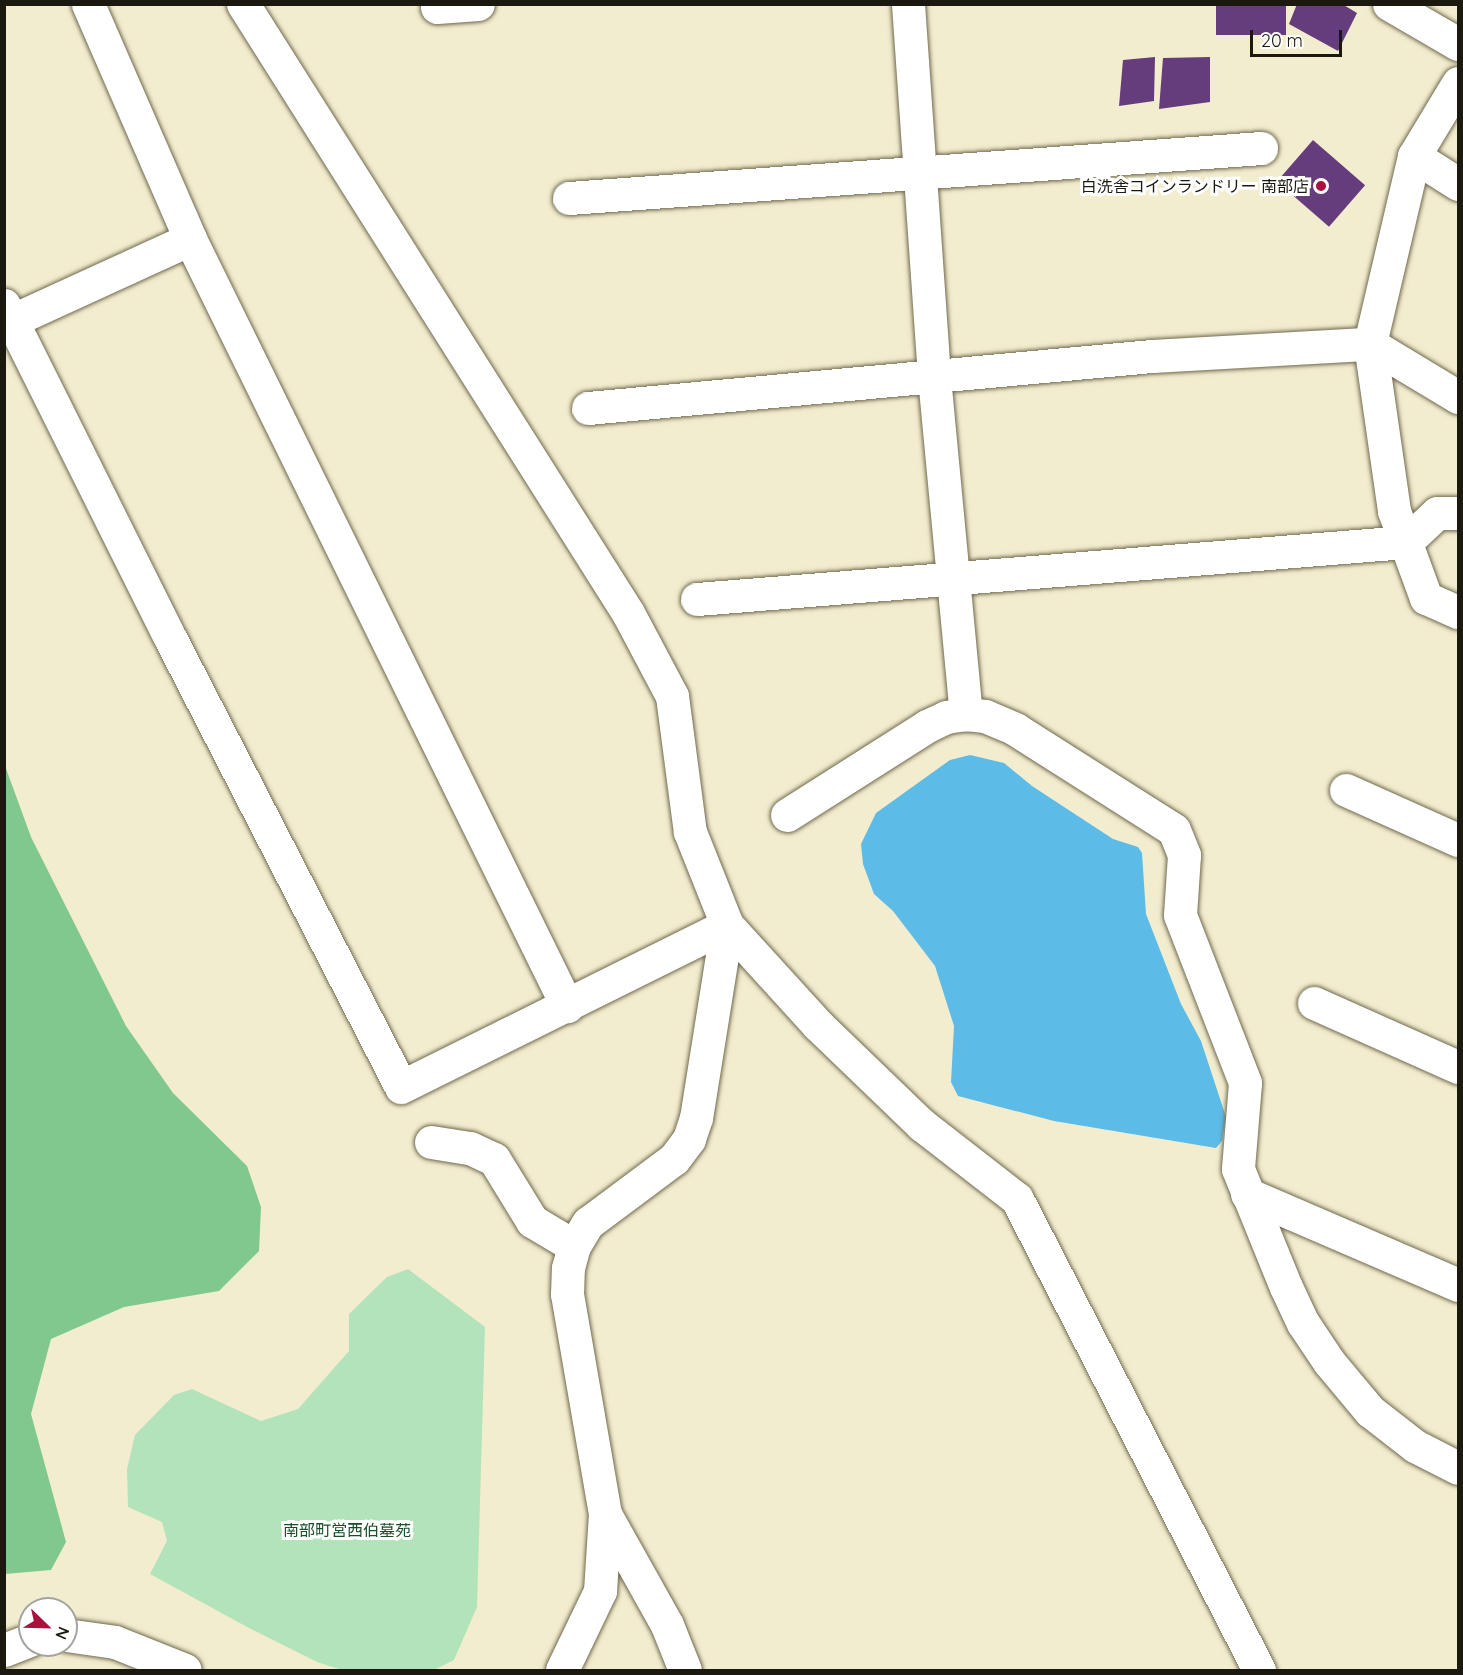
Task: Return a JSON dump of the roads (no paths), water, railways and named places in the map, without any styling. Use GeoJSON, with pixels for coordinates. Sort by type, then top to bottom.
{"type":"FeatureCollection","features":[{"type":"Feature","properties":{"kind":"street"},"geometry":{"type":"LineString","coordinates":[[88,4],[190,239],[567,1006]]}},
{"type":"Feature","properties":{"kind":"street"},"geometry":{"type":"LineString","coordinates":[[243,4],[634,623],[672,696],[690,832],[728,924],[818,1025],[922,1125],[1017,1199],[1259,1671]]}},
{"type":"Feature","properties":{"kind":"street"},"geometry":{"type":"LineString","coordinates":[[437,8],[478,4]]}},
{"type":"Feature","properties":{"kind":"street"},"geometry":{"type":"LineString","coordinates":[[908,4],[934,376],[951,580],[966,714]]}},
{"type":"Feature","properties":{"kind":"street"},"geometry":{"type":"LineString","coordinates":[[1406,8],[1458,44]]}},
{"type":"Feature","properties":{"kind":"street"},"geometry":{"type":"LineString","coordinates":[[1458,83],[1414,156],[1370,344],[1394,511],[1426,598],[1458,612]]}},
{"type":"Feature","properties":{"kind":"street"},"geometry":{"type":"LineString","coordinates":[[569,198],[920,170],[1261,148]]}},
{"type":"Feature","properties":{"kind":"street"},"geometry":{"type":"LineString","coordinates":[[1414,156],[1458,184]]}},
{"type":"Feature","properties":{"kind":"street"},"geometry":{"type":"LineString","coordinates":[[190,239],[8,313],[401,1087],[728,924]]}},
{"type":"Feature","properties":{"kind":"street"},"geometry":{"type":"LineString","coordinates":[[588,408],[1152,356],[1370,344],[1458,397]]}},
{"type":"Feature","properties":{"kind":"street"},"geometry":{"type":"LineString","coordinates":[[697,599],[1406,542],[1437,513],[1458,513]]}},
{"type":"Feature","properties":{"kind":"street"},"geometry":{"type":"LineString","coordinates":[[787,815],[927,726],[966,714],[985,716],[1015,729],[1074,763],[1161,819],[1182,842],[1180,915],[1245,1083],[1238,1169],[1303,1323],[1329,1362],[1388,1429],[1458,1468]]}},
{"type":"Feature","properties":{"kind":"street"},"geometry":{"type":"LineString","coordinates":[[1346,790],[1458,840]]}},
{"type":"Feature","properties":{"kind":"street"},"geometry":{"type":"LineString","coordinates":[[562,1671],[600,1591],[605,1514],[567,1294],[574,1246],[588,1223],[674,1159],[689,1139],[696,1118],[728,924]]}},
{"type":"Feature","properties":{"kind":"street"},"geometry":{"type":"LineString","coordinates":[[1314,1003],[1458,1067]]}},
{"type":"Feature","properties":{"kind":"street"},"geometry":{"type":"LineString","coordinates":[[431,1142],[470,1148],[494,1159],[532,1221],[574,1246]]}},
{"type":"Feature","properties":{"kind":"street"},"geometry":{"type":"LineString","coordinates":[[1247,1194],[1458,1285]]}},
{"type":"Feature","properties":{"kind":"street"},"geometry":{"type":"LineString","coordinates":[[605,1514],[668,1625],[685,1671]]}},
{"type":"Feature","properties":{"kind":"street"},"geometry":{"type":"LineString","coordinates":[[78,1637],[115,1642],[185,1671]]}},
{"type":"Feature","properties":{"kind":"water"},"geometry":{"type":"Polygon","coordinates":[[[970,755],[1004,763],[1032,786],[1113,839],[1138,847],[1142,853],[1146,914],[1181,1004],[1201,1041],[1226,1117],[1222,1141],[1216,1148],[1054,1121],[958,1096],[951,1082],[954,1026],[935,966],[893,911],[874,894],[863,864],[861,844],[876,813],[950,760],[970,755]]]}},
{"type":"Feature","properties":{"kind":"place","name":"白洗舎コインランドリー 南部店"},"geometry":{"type":"Point","coordinates":[1321,186]}},
{"type":"Feature","properties":{"kind":"park label","name":"南部町営西伯墓苑"},"geometry":{"type":"Point","coordinates":[347,1530]}}]}
